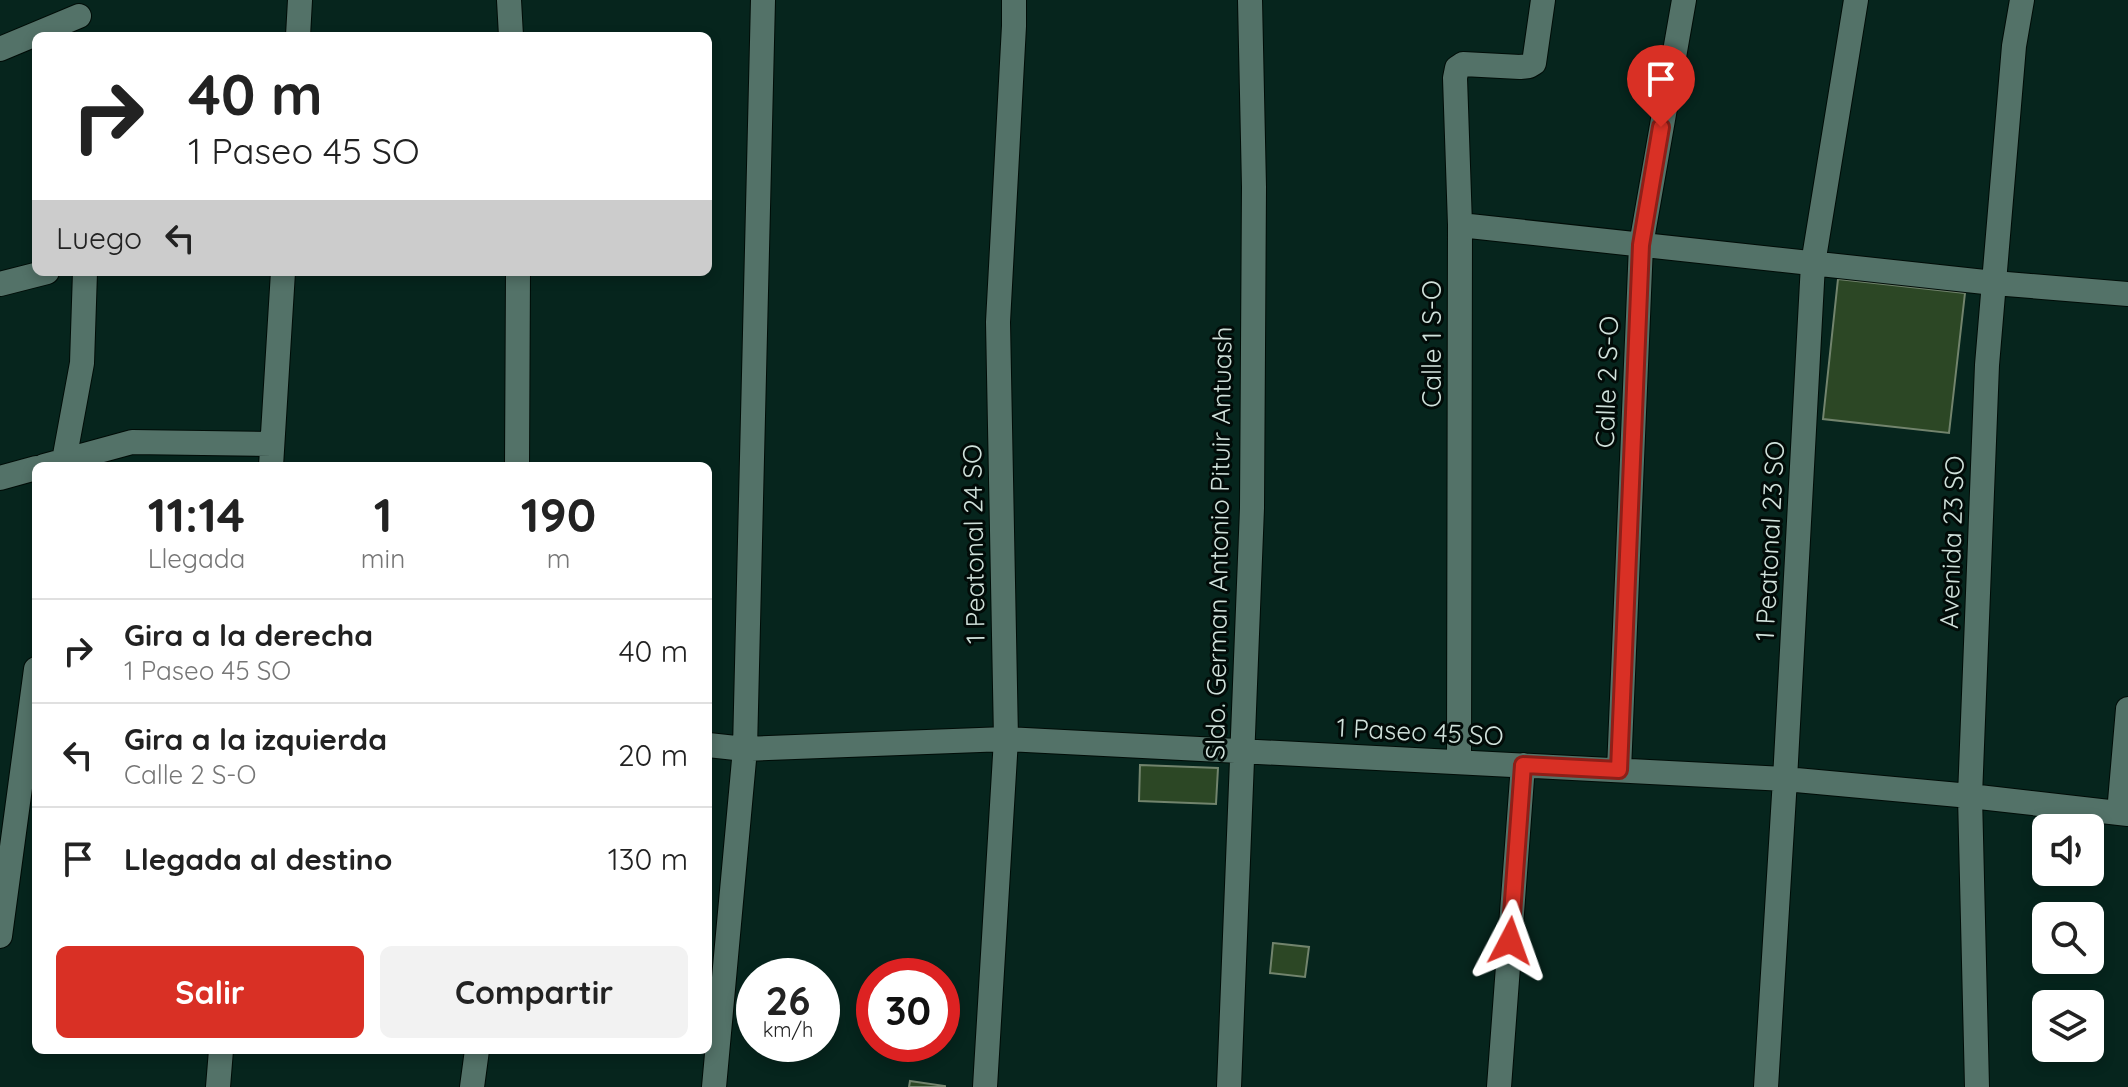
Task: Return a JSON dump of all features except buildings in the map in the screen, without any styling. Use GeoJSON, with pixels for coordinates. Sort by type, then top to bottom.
{"type":"FeatureCollection","features":[{"type":"Feature","properties":{"kind":"street"},"geometry":{"type":"LineString","coordinates":[[298,32],[300,0]]}},
{"type":"Feature","properties":{"kind":"street"},"geometry":{"type":"LineString","coordinates":[[509,0],[511,32]]}},
{"type":"Feature","properties":{"kind":"street"},"geometry":{"type":"LineString","coordinates":[[714,1087],[745,749],[763,0]]}},
{"type":"Feature","properties":{"kind":"street","name":"1 Peatonal 24 SO"},"geometry":{"type":"LineString","coordinates":[[985,1087],[1006,739],[998,322],[1014,0]]}},
{"type":"Feature","properties":{"kind":"street","name":"Sldo. German Antonio Pituir Antuash"},"geometry":{"type":"LineString","coordinates":[[1229,1087],[1252,508],[1254,187],[1250,0]]}},
{"type":"Feature","properties":{"kind":"street","name":"Calle 1 S-O"},"geometry":{"type":"LineString","coordinates":[[1459,762],[1460,225],[1455,78],[1457,68],[1463,64],[1520,67],[1534,63],[1543,0]]}},
{"type":"Feature","properties":{"kind":"street","name":"Calle 2 S-O"},"geometry":{"type":"LineString","coordinates":[[1619,770],[1641,245],[1684,0]]}},
{"type":"Feature","properties":{"kind":"street","name":"1 Peatonal 23 SO"},"geometry":{"type":"LineString","coordinates":[[1766,1087],[1813,264],[1856,0]]}},
{"type":"Feature","properties":{"kind":"street","name":"Avenida 23 SO"},"geometry":{"type":"LineString","coordinates":[[1977,1087],[1970,796],[1987,365],[2014,46],[2022,0]]}},
{"type":"Feature","properties":{"kind":"street"},"geometry":{"type":"LineString","coordinates":[[42,32],[79,17]]}},
{"type":"Feature","properties":{"kind":"street"},"geometry":{"type":"LineString","coordinates":[[0,49],[32,36]]}},
{"type":"Feature","properties":{"kind":"street"},"geometry":{"type":"LineString","coordinates":[[1460,225],[1994,283],[2128,294]]}},
{"type":"Feature","properties":{"kind":"street"},"geometry":{"type":"LineString","coordinates":[[0,284],[32,276]]}},
{"type":"Feature","properties":{"kind":"street"},"geometry":{"type":"LineString","coordinates":[[57,462],[82,363],[85,276]]}},
{"type":"Feature","properties":{"kind":"street"},"geometry":{"type":"LineString","coordinates":[[64,462],[132,442],[272,455],[283,276]]}},
{"type":"Feature","properties":{"kind":"street"},"geometry":{"type":"LineString","coordinates":[[517,462],[518,276]]}},
{"type":"Feature","properties":{"kind":"street"},"geometry":{"type":"LineString","coordinates":[[0,478],[32,469]]}},
{"type":"Feature","properties":{"kind":"street"},"geometry":{"type":"LineString","coordinates":[[0,936],[32,699]]}},
{"type":"Feature","properties":{"kind":"street"},"geometry":{"type":"LineString","coordinates":[[2124,813],[2128,709]]}},
{"type":"Feature","properties":{"kind":"street","name":"1 Paseo 45 SO"},"geometry":{"type":"LineString","coordinates":[[712,745],[745,749],[1006,739],[1785,779],[2124,813]]}},
{"type":"Feature","properties":{"kind":"street"},"geometry":{"type":"LineString","coordinates":[[1499,1087],[1523,765]]}},
{"type":"Feature","properties":{"kind":"street"},"geometry":{"type":"LineString","coordinates":[[218,1087],[221,1054]]}},
{"type":"Feature","properties":{"kind":"street"},"geometry":{"type":"LineString","coordinates":[[472,1087],[476,1054]]}},
{"type":"Feature","properties":{"kind":"route"},"geometry":{"type":"LineString","coordinates":[[1510,941],[1523,765],[1619,770],[1641,245],[1661,127]]}}]}
